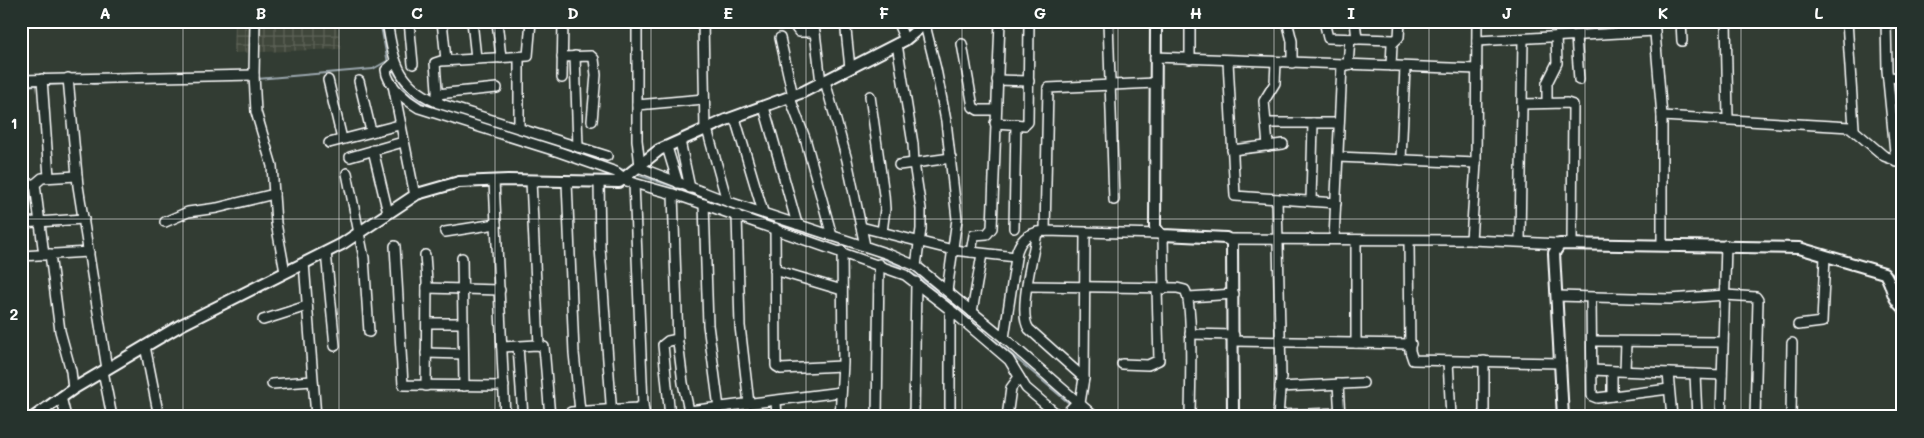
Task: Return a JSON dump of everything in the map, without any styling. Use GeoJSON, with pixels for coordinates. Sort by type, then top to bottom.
{"type":"FeatureCollection","features":[{"type":"Feature","properties":{"kind":"street"},"geometry":{"type":"LineString","coordinates":[[256,21],[254,74],[257,118],[272,166],[278,242],[284,272]]}},
{"type":"Feature","properties":{"kind":"street"},"geometry":{"type":"LineString","coordinates":[[387,21],[392,55],[392,65],[387,75],[393,85],[408,100],[425,111],[559,152],[616,172],[627,180],[737,215],[906,275],[950,309],[1009,360],[1026,388],[1095,417]]}},
{"type":"Feature","properties":{"kind":"street"},"geometry":{"type":"LineString","coordinates":[[409,21],[413,64]]}},
{"type":"Feature","properties":{"kind":"street"},"geometry":{"type":"LineString","coordinates":[[442,21],[446,60]]}},
{"type":"Feature","properties":{"kind":"street"},"geometry":{"type":"LineString","coordinates":[[472,21],[476,58]]}},
{"type":"Feature","properties":{"kind":"street"},"geometry":{"type":"LineString","coordinates":[[497,21],[501,58]]}},
{"type":"Feature","properties":{"kind":"street"},"geometry":{"type":"LineString","coordinates":[[438,99],[434,66],[437,62],[528,56],[531,21]]}},
{"type":"Feature","properties":{"kind":"street"},"geometry":{"type":"LineString","coordinates":[[562,78],[563,21]]}},
{"type":"Feature","properties":{"kind":"street"},"geometry":{"type":"LineString","coordinates":[[637,21],[638,167]]}},
{"type":"Feature","properties":{"kind":"street"},"geometry":{"type":"LineString","coordinates":[[702,21],[706,130],[727,201]]}},
{"type":"Feature","properties":{"kind":"street"},"geometry":{"type":"LineString","coordinates":[[796,21],[796,28],[799,32],[815,32],[823,82],[847,160],[865,246]]}},
{"type":"Feature","properties":{"kind":"street"},"geometry":{"type":"LineString","coordinates":[[845,21],[850,68]]}},
{"type":"Feature","properties":{"kind":"street"},"geometry":{"type":"LineString","coordinates":[[897,21],[921,210],[916,266]]}},
{"type":"Feature","properties":{"kind":"street"},"geometry":{"type":"LineString","coordinates":[[971,252],[974,235],[988,234],[991,231],[1000,21]]}},
{"type":"Feature","properties":{"kind":"street"},"geometry":{"type":"LineString","coordinates":[[995,123],[1025,124],[1028,122],[1029,21]]}},
{"type":"Feature","properties":{"kind":"street"},"geometry":{"type":"LineString","coordinates":[[1108,21],[1108,85],[1114,200]]}},
{"type":"Feature","properties":{"kind":"street"},"geometry":{"type":"LineString","coordinates":[[1122,364],[1148,366],[1159,360],[1161,234],[1156,227],[1156,21]]}},
{"type":"Feature","properties":{"kind":"street"},"geometry":{"type":"LineString","coordinates":[[1190,21],[1190,59]]}},
{"type":"Feature","properties":{"kind":"street"},"geometry":{"type":"LineString","coordinates":[[1287,21],[1292,41]]}},
{"type":"Feature","properties":{"kind":"street"},"geometry":{"type":"LineString","coordinates":[[1292,62],[1294,21]]}},
{"type":"Feature","properties":{"kind":"street"},"geometry":{"type":"LineString","coordinates":[[1324,21],[1328,38],[1394,40]]}},
{"type":"Feature","properties":{"kind":"street"},"geometry":{"type":"LineString","coordinates":[[1334,239],[1339,124],[1345,65],[1353,39],[1355,21]]}},
{"type":"Feature","properties":{"kind":"street"},"geometry":{"type":"LineString","coordinates":[[1392,66],[1392,44],[1400,34],[1400,21]]}},
{"type":"Feature","properties":{"kind":"street"},"geometry":{"type":"LineString","coordinates":[[1471,240],[1476,163],[1477,21]]}},
{"type":"Feature","properties":{"kind":"street"},"geometry":{"type":"LineString","coordinates":[[1654,21],[1662,116],[1662,245]]}},
{"type":"Feature","properties":{"kind":"street"},"geometry":{"type":"LineString","coordinates":[[1681,21],[1682,41]]}},
{"type":"Feature","properties":{"kind":"street"},"geometry":{"type":"LineString","coordinates":[[1726,21],[1728,119]]}},
{"type":"Feature","properties":{"kind":"street"},"geometry":{"type":"LineString","coordinates":[[1847,21],[1854,128]]}},
{"type":"Feature","properties":{"kind":"street"},"geometry":{"type":"LineString","coordinates":[[1662,116],[1854,128],[1884,156],[1900,162],[1888,77],[1886,21]]}},
{"type":"Feature","properties":{"kind":"street"},"geometry":{"type":"LineString","coordinates":[[645,417],[627,180],[652,154],[734,118],[792,97],[901,42],[927,23],[941,91],[951,158],[957,226],[947,291]]}},
{"type":"Feature","properties":{"kind":"street"},"geometry":{"type":"LineString","coordinates":[[1477,41],[1655,31]]}},
{"type":"Feature","properties":{"kind":"street"},"geometry":{"type":"LineString","coordinates":[[1576,36],[1579,80]]}},
{"type":"Feature","properties":{"kind":"street"},"geometry":{"type":"LineString","coordinates":[[1547,103],[1547,82],[1557,63],[1556,37]]}},
{"type":"Feature","properties":{"kind":"street"},"geometry":{"type":"LineString","coordinates":[[780,38],[792,97],[832,236]]}},
{"type":"Feature","properties":{"kind":"street"},"geometry":{"type":"LineString","coordinates":[[1520,241],[1523,39]]}},
{"type":"Feature","properties":{"kind":"street"},"geometry":{"type":"LineString","coordinates":[[962,44],[973,107],[978,110],[996,110]]}},
{"type":"Feature","properties":{"kind":"street"},"geometry":{"type":"LineString","coordinates":[[575,56],[578,147]]}},
{"type":"Feature","properties":{"kind":"street"},"geometry":{"type":"LineString","coordinates":[[562,57],[591,56],[595,62],[592,121]]}},
{"type":"Feature","properties":{"kind":"street"},"geometry":{"type":"LineString","coordinates":[[519,57],[519,127]]}},
{"type":"Feature","properties":{"kind":"street"},"geometry":{"type":"LineString","coordinates":[[1155,57],[1228,62],[1292,62],[1477,69]]}},
{"type":"Feature","properties":{"kind":"street"},"geometry":{"type":"LineString","coordinates":[[1228,62],[1235,196],[1336,203]]}},
{"type":"Feature","properties":{"kind":"street"},"geometry":{"type":"LineString","coordinates":[[1268,146],[1264,101],[1275,83],[1276,62]]}},
{"type":"Feature","properties":{"kind":"street"},"geometry":{"type":"LineString","coordinates":[[392,65],[416,92],[438,99],[459,109],[607,156]]}},
{"type":"Feature","properties":{"kind":"street"},"geometry":{"type":"LineString","coordinates":[[1401,160],[1405,67]]}},
{"type":"Feature","properties":{"kind":"street"},"geometry":{"type":"LineString","coordinates":[[21,80],[254,74]]}},
{"type":"Feature","properties":{"kind":"street"},"geometry":{"type":"LineString","coordinates":[[1888,77],[1903,78]]}},
{"type":"Feature","properties":{"kind":"street"},"geometry":{"type":"LineString","coordinates":[[68,78],[77,176],[112,417]]}},
{"type":"Feature","properties":{"kind":"street"},"geometry":{"type":"LineString","coordinates":[[42,79],[49,177]]}},
{"type":"Feature","properties":{"kind":"street"},"geometry":{"type":"LineString","coordinates":[[328,80],[342,140]]}},
{"type":"Feature","properties":{"kind":"street"},"geometry":{"type":"LineString","coordinates":[[359,80],[371,131]]}},
{"type":"Feature","properties":{"kind":"street"},"geometry":{"type":"LineString","coordinates":[[997,80],[1029,81]]}},
{"type":"Feature","properties":{"kind":"street"},"geometry":{"type":"LineString","coordinates":[[1084,378],[1026,325],[1024,315],[1028,286],[1041,232],[1046,91],[1050,87],[1155,84]]}},
{"type":"Feature","properties":{"kind":"street"},"geometry":{"type":"LineString","coordinates":[[393,85],[399,125],[415,196]]}},
{"type":"Feature","properties":{"kind":"street"},"geometry":{"type":"LineString","coordinates":[[438,99],[458,92],[497,88]]}},
{"type":"Feature","properties":{"kind":"street"},"geometry":{"type":"LineString","coordinates":[[458,92],[459,109]]}},
{"type":"Feature","properties":{"kind":"street"},"geometry":{"type":"LineString","coordinates":[[870,96],[885,210],[882,232]]}},
{"type":"Feature","properties":{"kind":"street"},"geometry":{"type":"LineString","coordinates":[[637,105],[704,99]]}},
{"type":"Feature","properties":{"kind":"street"},"geometry":{"type":"LineString","coordinates":[[1522,104],[1567,103],[1573,105],[1572,243]]}},
{"type":"Feature","properties":{"kind":"street"},"geometry":{"type":"LineString","coordinates":[[764,107],[797,224]]}},
{"type":"Feature","properties":{"kind":"street"},"geometry":{"type":"LineString","coordinates":[[734,118],[763,212]]}},
{"type":"Feature","properties":{"kind":"street"},"geometry":{"type":"LineString","coordinates":[[1266,123],[1339,124]]}},
{"type":"Feature","properties":{"kind":"street"},"geometry":{"type":"LineString","coordinates":[[1311,201],[1314,123]]}},
{"type":"Feature","properties":{"kind":"street"},"geometry":{"type":"LineString","coordinates":[[1014,228],[1016,124]]}},
{"type":"Feature","properties":{"kind":"street"},"geometry":{"type":"LineString","coordinates":[[329,143],[399,125]]}},
{"type":"Feature","properties":{"kind":"street"},"geometry":{"type":"LineString","coordinates":[[680,141],[690,188]]}},
{"type":"Feature","properties":{"kind":"street"},"geometry":{"type":"LineString","coordinates":[[350,157],[403,142]]}},
{"type":"Feature","properties":{"kind":"street"},"geometry":{"type":"LineString","coordinates":[[1232,150],[1283,144]]}},
{"type":"Feature","properties":{"kind":"street"},"geometry":{"type":"LineString","coordinates":[[667,147],[678,183]]}},
{"type":"Feature","properties":{"kind":"street"},"geometry":{"type":"LineString","coordinates":[[373,150],[388,213]]}},
{"type":"Feature","properties":{"kind":"street"},"geometry":{"type":"LineString","coordinates":[[899,165],[951,158]]}},
{"type":"Feature","properties":{"kind":"street"},"geometry":{"type":"LineString","coordinates":[[1338,158],[1476,163]]}},
{"type":"Feature","properties":{"kind":"street"},"geometry":{"type":"LineString","coordinates":[[638,167],[727,201],[895,256],[916,266],[1004,338],[1071,408]]}},
{"type":"Feature","properties":{"kind":"street"},"geometry":{"type":"LineString","coordinates":[[347,173],[364,258],[369,332]]}},
{"type":"Feature","properties":{"kind":"street"},"geometry":{"type":"LineString","coordinates":[[73,389],[72,371],[60,331],[35,184],[39,179],[49,177],[77,176]]}},
{"type":"Feature","properties":{"kind":"street"},"geometry":{"type":"LineString","coordinates":[[35,417],[73,389],[145,346],[216,306],[326,252],[415,196],[450,183],[494,181],[599,182],[627,180]]}},
{"type":"Feature","properties":{"kind":"street"},"geometry":{"type":"LineString","coordinates":[[494,181],[505,417]]}},
{"type":"Feature","properties":{"kind":"street"},"geometry":{"type":"LineString","coordinates":[[531,181],[539,345]]}},
{"type":"Feature","properties":{"kind":"street"},"geometry":{"type":"LineString","coordinates":[[567,182],[574,353],[580,411]]}},
{"type":"Feature","properties":{"kind":"street"},"geometry":{"type":"LineString","coordinates":[[599,182],[600,248],[612,413]]}},
{"type":"Feature","properties":{"kind":"street"},"geometry":{"type":"LineString","coordinates":[[21,185],[35,184]]}},
{"type":"Feature","properties":{"kind":"street"},"geometry":{"type":"LineString","coordinates":[[165,222],[188,212],[217,208],[274,194]]}},
{"type":"Feature","properties":{"kind":"street"},"geometry":{"type":"LineString","coordinates":[[674,194],[678,339],[687,408],[691,412],[841,392]]}},
{"type":"Feature","properties":{"kind":"street"},"geometry":{"type":"LineString","coordinates":[[1277,199],[1280,341],[1278,416],[1340,415],[1338,384]]}},
{"type":"Feature","properties":{"kind":"street"},"geometry":{"type":"LineString","coordinates":[[704,204],[708,325],[718,408]]}},
{"type":"Feature","properties":{"kind":"street"},"geometry":{"type":"LineString","coordinates":[[737,215],[740,326],[749,404]]}},
{"type":"Feature","properties":{"kind":"street"},"geometry":{"type":"LineString","coordinates":[[21,222],[84,219]]}},
{"type":"Feature","properties":{"kind":"street"},"geometry":{"type":"LineString","coordinates":[[446,232],[496,224]]}},
{"type":"Feature","properties":{"kind":"street"},"geometry":{"type":"LineString","coordinates":[[861,227],[953,250],[1016,257]]}},
{"type":"Feature","properties":{"kind":"street"},"geometry":{"type":"LineString","coordinates":[[775,228],[777,368],[842,366]]}},
{"type":"Feature","properties":{"kind":"street"},"geometry":{"type":"LineString","coordinates":[[1004,338],[1016,257],[1022,239],[1041,232],[1161,234],[1277,240],[1471,240],[1560,244],[1726,245],[1800,248],[1884,273],[1888,278],[1893,296],[1903,308]]}},
{"type":"Feature","properties":{"kind":"street"},"geometry":{"type":"LineString","coordinates":[[1071,408],[1084,378],[1085,233]]}},
{"type":"Feature","properties":{"kind":"street"},"geometry":{"type":"LineString","coordinates":[[1230,239],[1234,246],[1234,417]]}},
{"type":"Feature","properties":{"kind":"street"},"geometry":{"type":"LineString","coordinates":[[1356,240],[1356,343]]}},
{"type":"Feature","properties":{"kind":"street"},"geometry":{"type":"LineString","coordinates":[[1409,240],[1411,356],[1413,360],[1560,363]]}},
{"type":"Feature","properties":{"kind":"street"},"geometry":{"type":"LineString","coordinates":[[1560,244],[1554,253],[1563,417]]}},
{"type":"Feature","properties":{"kind":"street"},"geometry":{"type":"LineString","coordinates":[[1721,417],[1726,245]]}},
{"type":"Feature","properties":{"kind":"street"},"geometry":{"type":"LineString","coordinates":[[395,246],[402,382],[406,386],[504,386]]}},
{"type":"Feature","properties":{"kind":"street"},"geometry":{"type":"LineString","coordinates":[[840,417],[842,251]]}},
{"type":"Feature","properties":{"kind":"street"},"geometry":{"type":"LineString","coordinates":[[21,256],[89,252]]}},
{"type":"Feature","properties":{"kind":"street"},"geometry":{"type":"LineString","coordinates":[[326,252],[335,346]]}},
{"type":"Feature","properties":{"kind":"street"},"geometry":{"type":"LineString","coordinates":[[972,312],[982,254]]}},
{"type":"Feature","properties":{"kind":"street"},"geometry":{"type":"LineString","coordinates":[[425,255],[427,288],[426,386]]}},
{"type":"Feature","properties":{"kind":"street"},"geometry":{"type":"LineString","coordinates":[[1798,325],[1822,322],[1825,256]]}},
{"type":"Feature","properties":{"kind":"street"},"geometry":{"type":"LineString","coordinates":[[462,258],[464,386]]}},
{"type":"Feature","properties":{"kind":"street"},"geometry":{"type":"LineString","coordinates":[[304,262],[316,417]]}},
{"type":"Feature","properties":{"kind":"street"},"geometry":{"type":"LineString","coordinates":[[878,417],[879,264]]}},
{"type":"Feature","properties":{"kind":"street"},"geometry":{"type":"LineString","coordinates":[[775,270],[842,290]]}},
{"type":"Feature","properties":{"kind":"street"},"geometry":{"type":"LineString","coordinates":[[914,417],[916,282]]}},
{"type":"Feature","properties":{"kind":"street"},"geometry":{"type":"LineString","coordinates":[[1028,286],[1181,288],[1186,290],[1189,297],[1190,417]]}},
{"type":"Feature","properties":{"kind":"street"},"geometry":{"type":"LineString","coordinates":[[427,288],[500,290]]}},
{"type":"Feature","properties":{"kind":"street"},"geometry":{"type":"LineString","coordinates":[[1189,297],[1234,294]]}},
{"type":"Feature","properties":{"kind":"street"},"geometry":{"type":"LineString","coordinates":[[1557,296],[1670,299],[1753,295],[1758,300],[1755,417]]}},
{"type":"Feature","properties":{"kind":"street"},"geometry":{"type":"LineString","coordinates":[[1590,298],[1592,396],[1597,398],[1669,389]]}},
{"type":"Feature","properties":{"kind":"street"},"geometry":{"type":"LineString","coordinates":[[262,320],[308,306]]}},
{"type":"Feature","properties":{"kind":"street"},"geometry":{"type":"LineString","coordinates":[[950,309],[950,417]]}},
{"type":"Feature","properties":{"kind":"street"},"geometry":{"type":"LineString","coordinates":[[427,323],[463,323]]}},
{"type":"Feature","properties":{"kind":"street"},"geometry":{"type":"LineString","coordinates":[[1190,334],[1280,341],[1411,344]]}},
{"type":"Feature","properties":{"kind":"street"},"geometry":{"type":"LineString","coordinates":[[670,417],[663,345],[668,341],[678,339]]}},
{"type":"Feature","properties":{"kind":"street"},"geometry":{"type":"LineString","coordinates":[[1592,342],[1723,342]]}},
{"type":"Feature","properties":{"kind":"street"},"geometry":{"type":"LineString","coordinates":[[1625,371],[1626,342]]}},
{"type":"Feature","properties":{"kind":"street"},"geometry":{"type":"LineString","coordinates":[[1791,417],[1792,343]]}},
{"type":"Feature","properties":{"kind":"street"},"geometry":{"type":"LineString","coordinates":[[502,347],[539,345],[545,349],[550,417]]}},
{"type":"Feature","properties":{"kind":"street"},"geometry":{"type":"LineString","coordinates":[[145,346],[159,417]]}},
{"type":"Feature","properties":{"kind":"street"},"geometry":{"type":"LineString","coordinates":[[518,346],[524,417]]}},
{"type":"Feature","properties":{"kind":"street"},"geometry":{"type":"LineString","coordinates":[[426,353],[464,354]]}},
{"type":"Feature","properties":{"kind":"street"},"geometry":{"type":"LineString","coordinates":[[1448,361],[1451,417]]}},
{"type":"Feature","properties":{"kind":"street"},"geometry":{"type":"LineString","coordinates":[[1484,361],[1484,417]]}},
{"type":"Feature","properties":{"kind":"street"},"geometry":{"type":"LineString","coordinates":[[1591,370],[1722,375]]}},
{"type":"Feature","properties":{"kind":"street"},"geometry":{"type":"LineString","coordinates":[[1612,371],[1612,396]]}},
{"type":"Feature","properties":{"kind":"street"},"geometry":{"type":"LineString","coordinates":[[1668,373],[1672,417]]}},
{"type":"Feature","properties":{"kind":"street"},"geometry":{"type":"LineString","coordinates":[[1695,374],[1697,417]]}},
{"type":"Feature","properties":{"kind":"street"},"geometry":{"type":"LineString","coordinates":[[1007,417],[1011,388],[1019,377]]}},
{"type":"Feature","properties":{"kind":"street"},"geometry":{"type":"LineString","coordinates":[[272,384],[312,381]]}},
{"type":"Feature","properties":{"kind":"street"},"geometry":{"type":"LineString","coordinates":[[1280,387],[1363,383]]}},
{"type":"Feature","properties":{"kind":"street"},"geometry":{"type":"LineString","coordinates":[[61,397],[66,417]]}},
{"type":"Feature","properties":{"kind":"street"},"geometry":{"type":"LineString","coordinates":[[776,402],[777,417]]}},
{"type":"Feature","properties":{"kind":"street"},"geometry":{"type":"LineString","coordinates":[[563,417],[570,412],[612,413],[643,405]]}},
{"type":"Feature","properties":{"kind":"shaded area"},"geometry":{"type":"Polygon","coordinates":[[[235,21],[336,21],[341,49],[234,53],[235,21]]]}},
{"type":"Feature","properties":{"kind":"waterway"},"geometry":{"type":"LineString","coordinates":[[380,21],[388,63]]}},
{"type":"Feature","properties":{"kind":"waterway"},"geometry":{"type":"LineString","coordinates":[[257,79],[373,69],[387,61]]}},
{"type":"Feature","properties":{"kind":"waterway"},"geometry":{"type":"LineString","coordinates":[[392,69],[407,92],[425,104],[512,133]]}},
{"type":"Feature","properties":{"kind":"waterway"},"geometry":{"type":"LineString","coordinates":[[157,81],[167,81]]}},
{"type":"Feature","properties":{"kind":"waterway"},"geometry":{"type":"LineString","coordinates":[[93,84],[124,82]]}},
{"type":"Feature","properties":{"kind":"waterway"},"geometry":{"type":"LineString","coordinates":[[129,82],[154,82]]}},
{"type":"Feature","properties":{"kind":"waterway"},"geometry":{"type":"LineString","coordinates":[[72,84],[88,83]]}},
{"type":"Feature","properties":{"kind":"waterway"},"geometry":{"type":"LineString","coordinates":[[46,85],[66,84]]}},
{"type":"Feature","properties":{"kind":"waterway"},"geometry":{"type":"LineString","coordinates":[[21,86],[38,85]]}},
{"type":"Feature","properties":{"kind":"waterway"},"geometry":{"type":"LineString","coordinates":[[616,167],[626,171]]}},
{"type":"Feature","properties":{"kind":"waterway"},"geometry":{"type":"LineString","coordinates":[[635,174],[699,195]]}},
{"type":"Feature","properties":{"kind":"waterway"},"geometry":{"type":"LineString","coordinates":[[869,252],[902,267],[927,283],[1070,404]]}},
{"type":"Feature","properties":{"kind":"waterway"},"geometry":{"type":"LineString","coordinates":[[1075,409],[1085,417]]}}]}
